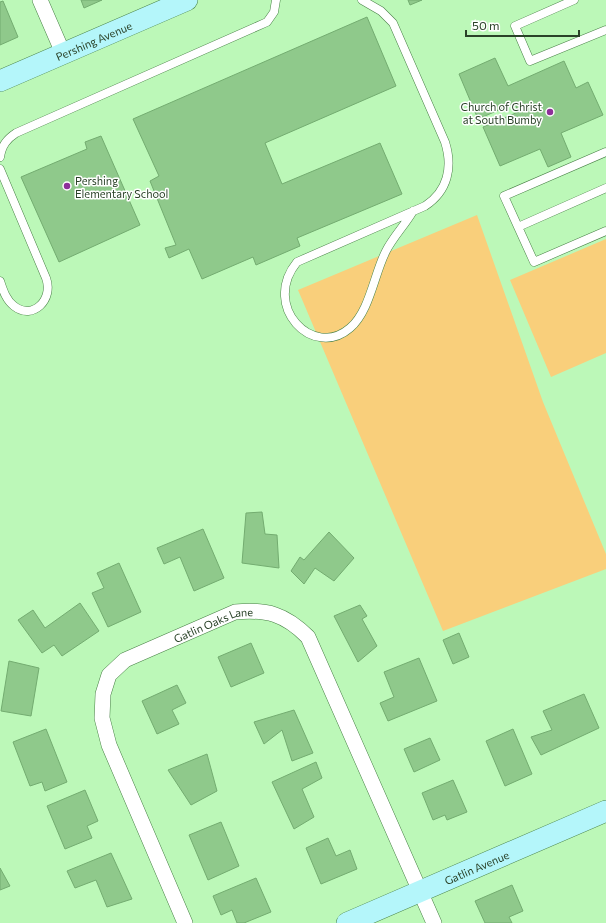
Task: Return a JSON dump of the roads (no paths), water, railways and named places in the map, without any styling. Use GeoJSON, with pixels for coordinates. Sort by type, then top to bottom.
{"type":"FeatureCollection","features":[{"type":"Feature","properties":{"kind":"street"},"geometry":{"type":"LineString","coordinates":[[40,0],[63,53]]}},
{"type":"Feature","properties":{"kind":"street","name":"Pershing Avenue"},"geometry":{"type":"LineString","coordinates":[[0,81],[187,0]]}},
{"type":"Feature","properties":{"kind":"street","name":"Gatlin Oaks Lane"},"geometry":{"type":"LineString","coordinates":[[185,923],[109,745],[102,718],[103,694],[109,675],[125,660],[235,612],[254,610],[274,613],[294,624],[308,637],[434,923]]}},
{"type":"Feature","properties":{"kind":"street","name":"Gatlin Avenue"},"geometry":{"type":"LineString","coordinates":[[347,923],[606,811]]}},
{"type":"Feature","properties":{"kind":"lane"},"geometry":{"type":"LineString","coordinates":[[0,138],[16,133],[267,22],[274,12],[276,0]]}},
{"type":"Feature","properties":{"kind":"lane"},"geometry":{"type":"LineString","coordinates":[[362,0],[381,11],[393,24],[448,150],[450,164],[444,184],[434,200],[413,211],[297,262],[286,279],[284,291],[285,303],[294,322],[301,329],[319,337],[340,334],[350,329],[362,314],[385,253],[413,211]]}},
{"type":"Feature","properties":{"kind":"lane"},"geometry":{"type":"LineString","coordinates":[[574,0],[515,26],[530,61],[606,30]]}},
{"type":"Feature","properties":{"kind":"lane"},"geometry":{"type":"LineString","coordinates":[[0,157],[2,147],[7,139],[16,133]]}},
{"type":"Feature","properties":{"kind":"lane"},"geometry":{"type":"LineString","coordinates":[[606,152],[504,196],[534,262],[606,231]]}},
{"type":"Feature","properties":{"kind":"lane"},"geometry":{"type":"LineString","coordinates":[[0,169],[48,283],[48,294],[39,307],[34,309],[20,309],[10,302],[0,282]]}},
{"type":"Feature","properties":{"kind":"lane"},"geometry":{"type":"LineString","coordinates":[[518,227],[606,188]]}},
{"type":"Feature","properties":{"kind":"place","name":"Church of Christ at South Bumby"},"geometry":{"type":"Point","coordinates":[550,112]}},
{"type":"Feature","properties":{"kind":"place","name":"Pershing Elementary School"},"geometry":{"type":"Point","coordinates":[67,186]}}]}
